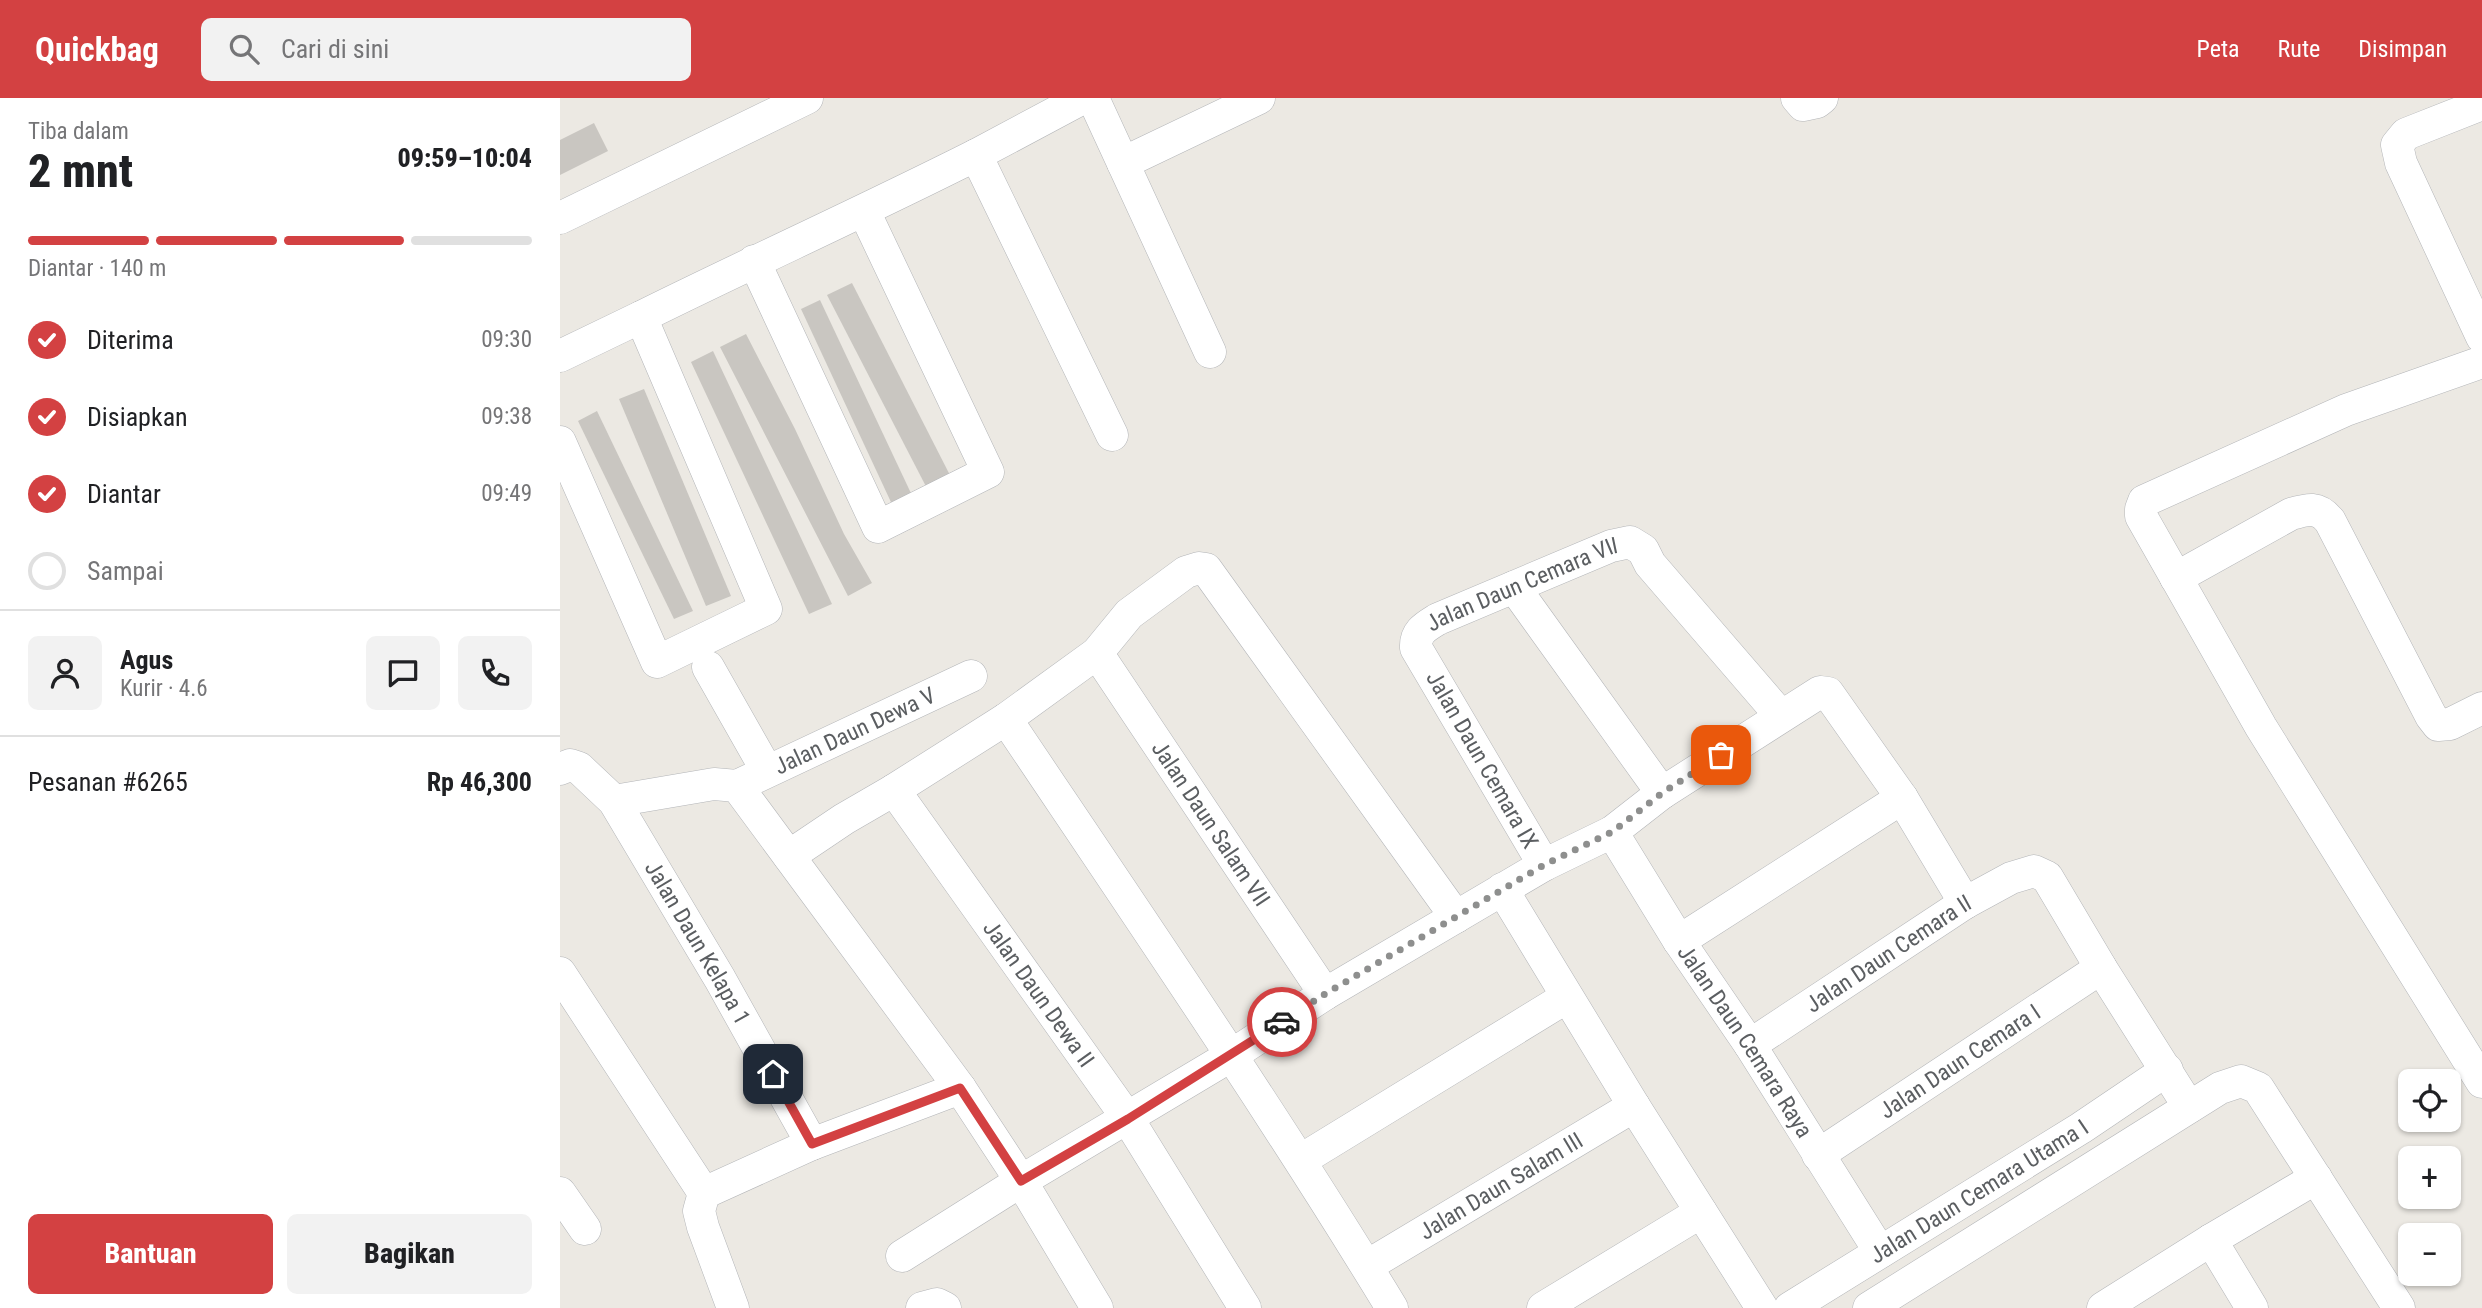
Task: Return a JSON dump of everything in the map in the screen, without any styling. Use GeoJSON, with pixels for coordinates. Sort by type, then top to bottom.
{"type":"FeatureCollection","features":[{"type":"Feature","properties":{"kind":"street"},"geometry":{"type":"LineString","coordinates":[[560,218],[807,98]]}},
{"type":"Feature","properties":{"kind":"street"},"geometry":{"type":"LineString","coordinates":[[560,356],[754,261],[864,212],[1083,98]]}},
{"type":"Feature","properties":{"kind":"street"},"geometry":{"type":"LineString","coordinates":[[1093,98],[1210,352]]}},
{"type":"Feature","properties":{"kind":"street"},"geometry":{"type":"LineString","coordinates":[[1123,163],[1227,105],[1259,98]]}},
{"type":"Feature","properties":{"kind":"street"},"geometry":{"type":"LineString","coordinates":[[1797,98],[1804,105],[1822,98]]}},
{"type":"Feature","properties":{"kind":"street"},"geometry":{"type":"LineString","coordinates":[[2482,104],[2406,134],[2397,145],[2401,163],[2482,337]]}},
{"type":"Feature","properties":{"kind":"street"},"geometry":{"type":"LineString","coordinates":[[976,155],[1112,435]]}},
{"type":"Feature","properties":{"kind":"street"},"geometry":{"type":"LineString","coordinates":[[754,261],[878,527],[995,484],[864,212]]}},
{"type":"Feature","properties":{"kind":"street"},"geometry":{"type":"LineString","coordinates":[[560,442],[657,662],[766,609],[641,317]]}},
{"type":"Feature","properties":{"kind":"street"},"geometry":{"type":"LineString","coordinates":[[2482,362],[2346,410],[2144,501],[2141,509],[2141,516],[2261,727],[2482,1082]]}},
{"type":"Feature","properties":{"kind":"street"},"geometry":{"type":"LineString","coordinates":[[2176,578],[2291,514],[2312,509],[2323,513],[2330,521],[2431,716],[2442,726],[2482,708]]}},
{"type":"Feature","properties":{"kind":"street","name":"Jalan Daun Cemara VII"},"geometry":{"type":"LineString","coordinates":[[1420,656],[1416,640],[1425,627],[1611,546],[1630,542],[1643,550],[1650,564],[1781,716]]}},
{"type":"Feature","properties":{"kind":"street"},"geometry":{"type":"LineString","coordinates":[[789,856],[1006,719],[1097,653],[1129,614],[1186,572],[1199,568],[1206,569],[1457,917]]}},
{"type":"Feature","properties":{"kind":"street"},"geometry":{"type":"LineString","coordinates":[[1514,587],[1662,793]]}},
{"type":"Feature","properties":{"kind":"street","name":"Jalan Daun Salam VII"},"geometry":{"type":"LineString","coordinates":[[1097,653],[1325,994]]}},
{"type":"Feature","properties":{"kind":"street","name":"Jalan Daun Cemara IX"},"geometry":{"type":"LineString","coordinates":[[1420,656],[1544,865]]}},
{"type":"Feature","properties":{"kind":"street"},"geometry":{"type":"LineString","coordinates":[[708,667],[767,771]]}},
{"type":"Feature","properties":{"kind":"street","name":"Jalan Daun Dewa V"},"geometry":{"type":"LineString","coordinates":[[737,786],[971,676]]}},
{"type":"Feature","properties":{"kind":"street"},"geometry":{"type":"LineString","coordinates":[[902,1256],[1021,1181],[1232,1055],[1325,994],[1544,865],[1612,832],[1662,793],[1820,692],[1828,693],[1902,798],[1965,903]]}},
{"type":"Feature","properties":{"kind":"street"},"geometry":{"type":"LineString","coordinates":[[1006,719],[1301,1160],[1392,1308]]}},
{"type":"Feature","properties":{"kind":"street","name":"Jalan Daun Kelapa 1"},"geometry":{"type":"LineString","coordinates":[[560,769],[570,765],[579,768],[614,801],[720,979],[812,1144]]}},
{"type":"Feature","properties":{"kind":"street"},"geometry":{"type":"LineString","coordinates":[[614,801],[714,784],[737,786],[960,1088],[1021,1181],[1097,1308]]}},
{"type":"Feature","properties":{"kind":"street","name":"Jalan Daun Dewa II"},"geometry":{"type":"LineString","coordinates":[[894,790],[1128,1119],[1245,1308]]}},
{"type":"Feature","properties":{"kind":"street"},"geometry":{"type":"LineString","coordinates":[[1679,941],[1902,798]]}},
{"type":"Feature","properties":{"kind":"street","name":"Jalan Daun Cemara Raya"},"geometry":{"type":"LineString","coordinates":[[1612,832],[1679,941],[1750,1045],[1880,1252]]}},
{"type":"Feature","properties":{"kind":"street","name":"Jalan Daun Cemara II"},"geometry":{"type":"LineString","coordinates":[[1750,1045],[1965,903],[2011,878],[2034,871],[2047,877],[2101,968]]}},
{"type":"Feature","properties":{"kind":"street"},"geometry":{"type":"LineString","coordinates":[[1502,889],[1762,1308]]}},
{"type":"Feature","properties":{"kind":"street"},"geometry":{"type":"LineString","coordinates":[[2101,968],[2178,1089]]}},
{"type":"Feature","properties":{"kind":"street","name":"Jalan Daun Cemara I"},"geometry":{"type":"LineString","coordinates":[[1818,1155],[2101,968]]}},
{"type":"Feature","properties":{"kind":"street"},"geometry":{"type":"LineString","coordinates":[[560,973],[704,1194]]}},
{"type":"Feature","properties":{"kind":"street"},"geometry":{"type":"LineString","coordinates":[[1301,1160],[1567,997]]}},
{"type":"Feature","properties":{"kind":"street"},"geometry":{"type":"LineString","coordinates":[[1869,1308],[1912,1297],[2178,1089],[2220,1088],[2241,1081],[2258,1088],[2399,1308]]}},
{"type":"Feature","properties":{"kind":"street"},"geometry":{"type":"LineString","coordinates":[[733,1308],[702,1227],[699,1211],[704,1194],[812,1144],[960,1088]]}},
{"type":"Feature","properties":{"kind":"street","name":"Jalan Daun Cemara Utama I"},"geometry":{"type":"LineString","coordinates":[[1790,1308],[2081,1128],[2178,1089]]}},
{"type":"Feature","properties":{"kind":"street","name":"Jalan Daun Salam III"},"geometry":{"type":"LineString","coordinates":[[1367,1266],[1634,1105]]}},
{"type":"Feature","properties":{"kind":"street"},"geometry":{"type":"LineString","coordinates":[[2103,1308],[2316,1178]]}},
{"type":"Feature","properties":{"kind":"street"},"geometry":{"type":"LineString","coordinates":[[560,1193],[585,1229]]}},
{"type":"Feature","properties":{"kind":"street"},"geometry":{"type":"LineString","coordinates":[[1543,1308],[1701,1212]]}},
{"type":"Feature","properties":{"kind":"street"},"geometry":{"type":"LineString","coordinates":[[2211,1240],[2252,1308]]}},
{"type":"Feature","properties":{"kind":"street"},"geometry":{"type":"LineString","coordinates":[[922,1308],[937,1304],[945,1308]]}},
{"type":"Feature","properties":{"kind":"building"},"geometry":{"type":"Polygon","coordinates":[[[594,123],[608,151],[560,175],[560,140],[594,123]]]}},
{"type":"Feature","properties":{"kind":"building"},"geometry":{"type":"Polygon","coordinates":[[[852,283],[956,487],[933,500],[827,295],[852,283]]]}},
{"type":"Feature","properties":{"kind":"building"},"geometry":{"type":"Polygon","coordinates":[[[820,300],[917,506],[897,515],[801,309],[820,300]]]}},
{"type":"Feature","properties":{"kind":"building"},"geometry":{"type":"Polygon","coordinates":[[[746,334],[795,429],[844,534],[872,583],[848,596],[720,347],[746,334]]]}},
{"type":"Feature","properties":{"kind":"building"},"geometry":{"type":"Polygon","coordinates":[[[713,351],[832,604],[809,614],[691,362],[713,351]]]}},
{"type":"Feature","properties":{"kind":"building"},"geometry":{"type":"Polygon","coordinates":[[[644,389],[731,596],[706,606],[619,399],[644,389]]]}},
{"type":"Feature","properties":{"kind":"building"},"geometry":{"type":"Polygon","coordinates":[[[597,411],[693,611],[674,619],[578,421],[597,411]]]}},
{"type":"Feature","properties":{"kind":"way so far"},"geometry":{"type":"LineString","coordinates":[[1282,1022],[1544,865],[1612,832],[1662,793],[1721,755]]}},
{"type":"Feature","properties":{"kind":"route"},"geometry":{"type":"LineString","coordinates":[[773,1074],[812,1144],[960,1088],[1021,1181],[1128,1119],[1282,1022]]}}]}
